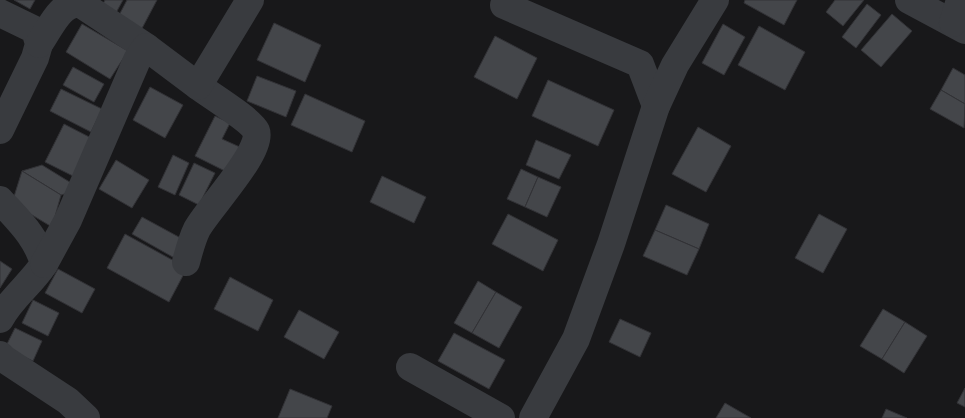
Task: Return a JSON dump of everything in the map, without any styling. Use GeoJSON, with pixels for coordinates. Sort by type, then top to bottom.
{"type":"FeatureCollection","features":[{"type":"Feature","properties":{"kind":"street"},"geometry":{"type":"LineString","coordinates":[[198,86],[250,0]]}},
{"type":"Feature","properties":{"kind":"street"},"geometry":{"type":"LineString","coordinates":[[533,418],[576,339],[611,244],[656,106],[675,65],[715,0]]}},
{"type":"Feature","properties":{"kind":"street"},"geometry":{"type":"LineString","coordinates":[[909,0],[959,18]]}},
{"type":"Feature","properties":{"kind":"street"},"geometry":{"type":"LineString","coordinates":[[0,130],[35,58],[39,44],[64,7],[72,3],[81,4],[146,48],[251,126],[257,137],[256,145],[197,229],[186,262]]}},
{"type":"Feature","properties":{"kind":"street"},"geometry":{"type":"LineString","coordinates":[[504,5],[640,64],[656,106]]}},
{"type":"Feature","properties":{"kind":"street"},"geometry":{"type":"LineString","coordinates":[[0,13],[35,30],[39,44]]}},
{"type":"Feature","properties":{"kind":"street"},"geometry":{"type":"LineString","coordinates":[[0,319],[6,307],[37,275],[68,220],[137,60],[146,48]]}},
{"type":"Feature","properties":{"kind":"street"},"geometry":{"type":"LineString","coordinates":[[0,200],[33,237],[40,248],[44,264]]}},
{"type":"Feature","properties":{"kind":"street"},"geometry":{"type":"LineString","coordinates":[[0,355],[4,360],[68,400],[86,418]]}},
{"type":"Feature","properties":{"kind":"street"},"geometry":{"type":"LineString","coordinates":[[410,367],[501,418]]}},
{"type":"Feature","properties":{"kind":"building"},"geometry":{"type":"Polygon","coordinates":[[[14,0],[35,0],[30,9],[14,0]]]}},
{"type":"Feature","properties":{"kind":"building"},"geometry":{"type":"Polygon","coordinates":[[[105,0],[123,0],[111,22],[97,15],[105,0]]]}},
{"type":"Feature","properties":{"kind":"building"},"geometry":{"type":"Polygon","coordinates":[[[127,0],[157,0],[139,34],[116,21],[127,0]]]}},
{"type":"Feature","properties":{"kind":"building"},"geometry":{"type":"Polygon","coordinates":[[[745,0],[797,0],[784,25],[744,3],[745,0]]]}},
{"type":"Feature","properties":{"kind":"building"},"geometry":{"type":"Polygon","coordinates":[[[835,0],[864,0],[843,26],[826,12],[835,0]]]}},
{"type":"Feature","properties":{"kind":"building"},"geometry":{"type":"Polygon","coordinates":[[[867,4],[881,15],[856,48],[842,37],[867,4]]]}},
{"type":"Feature","properties":{"kind":"building"},"geometry":{"type":"Polygon","coordinates":[[[892,14],[912,31],[881,67],[861,50],[892,14]]]}},
{"type":"Feature","properties":{"kind":"building"},"geometry":{"type":"Polygon","coordinates":[[[274,23],[321,45],[305,82],[257,60],[274,23]]]}},
{"type":"Feature","properties":{"kind":"building"},"geometry":{"type":"Polygon","coordinates":[[[82,24],[128,51],[110,79],[66,52],[82,24]]]}},
{"type":"Feature","properties":{"kind":"building"},"geometry":{"type":"Polygon","coordinates":[[[723,24],[745,37],[724,75],[702,63],[723,24]]]}},
{"type":"Feature","properties":{"kind":"building"},"geometry":{"type":"Polygon","coordinates":[[[759,26],[805,52],[785,90],[738,65],[759,26]]]}},
{"type":"Feature","properties":{"kind":"building"},"geometry":{"type":"Polygon","coordinates":[[[495,36],[537,58],[517,99],[474,77],[495,36]]]}},
{"type":"Feature","properties":{"kind":"building"},"geometry":{"type":"Polygon","coordinates":[[[73,67],[104,84],[94,102],[63,85],[73,67]]]}},
{"type":"Feature","properties":{"kind":"building"},"geometry":{"type":"Polygon","coordinates":[[[953,68],[965,75],[965,104],[941,90],[953,68]]]}},
{"type":"Feature","properties":{"kind":"building"},"geometry":{"type":"Polygon","coordinates":[[[257,76],[296,91],[286,117],[247,101],[257,76]]]}},
{"type":"Feature","properties":{"kind":"building"},"geometry":{"type":"Polygon","coordinates":[[[548,80],[614,110],[598,146],[532,116],[548,80]]]}},
{"type":"Feature","properties":{"kind":"building"},"geometry":{"type":"Polygon","coordinates":[[[150,87],[183,105],[165,138],[133,120],[150,87]]]}},
{"type":"Feature","properties":{"kind":"building"},"geometry":{"type":"Polygon","coordinates":[[[61,89],[102,109],[91,132],[50,111],[61,89]]]}},
{"type":"Feature","properties":{"kind":"building"},"geometry":{"type":"Polygon","coordinates":[[[941,90],[965,104],[964,128],[930,109],[941,90]]]}},
{"type":"Feature","properties":{"kind":"building"},"geometry":{"type":"Polygon","coordinates":[[[305,94],[365,121],[352,152],[291,125],[305,94]]]}},
{"type":"Feature","properties":{"kind":"building"},"geometry":{"type":"Polygon","coordinates":[[[215,116],[230,123],[222,139],[242,148],[229,173],[195,156],[215,116]]]}},
{"type":"Feature","properties":{"kind":"building"},"geometry":{"type":"Polygon","coordinates":[[[64,124],[97,141],[77,178],[45,162],[64,124]]]}},
{"type":"Feature","properties":{"kind":"building"},"geometry":{"type":"Polygon","coordinates":[[[698,127],[731,146],[706,192],[672,174],[698,127]]]}},
{"type":"Feature","properties":{"kind":"building"},"geometry":{"type":"Polygon","coordinates":[[[536,140],[571,155],[559,179],[526,165],[536,140]]]}},
{"type":"Feature","properties":{"kind":"building"},"geometry":{"type":"Polygon","coordinates":[[[173,155],[189,163],[175,195],[158,187],[173,155]]]}},
{"type":"Feature","properties":{"kind":"building"},"geometry":{"type":"Polygon","coordinates":[[[116,160],[149,180],[132,208],[99,189],[116,160]]]}},
{"type":"Feature","properties":{"kind":"building"},"geometry":{"type":"Polygon","coordinates":[[[194,163],[215,173],[199,205],[179,195],[194,163]]]}},
{"type":"Feature","properties":{"kind":"building"},"geometry":{"type":"Polygon","coordinates":[[[42,165],[81,189],[61,195],[22,171],[42,165]]]}},
{"type":"Feature","properties":{"kind":"building"},"geometry":{"type":"Polygon","coordinates":[[[521,169],[538,177],[525,207],[507,199],[521,169]]]}},
{"type":"Feature","properties":{"kind":"building"},"geometry":{"type":"Polygon","coordinates":[[[22,171],[61,195],[52,227],[12,203],[22,171]]]}},
{"type":"Feature","properties":{"kind":"building"},"geometry":{"type":"Polygon","coordinates":[[[382,176],[426,197],[414,223],[370,202],[382,176]]]}},
{"type":"Feature","properties":{"kind":"building"},"geometry":{"type":"Polygon","coordinates":[[[538,177],[561,187],[547,217],[525,207],[538,177]]]}},
{"type":"Feature","properties":{"kind":"building"},"geometry":{"type":"Polygon","coordinates":[[[666,205],[709,224],[699,249],[655,230],[666,205]]]}},
{"type":"Feature","properties":{"kind":"building"},"geometry":{"type":"Polygon","coordinates":[[[508,214],[558,240],[543,271],[492,244],[508,214]]]}},
{"type":"Feature","properties":{"kind":"building"},"geometry":{"type":"Polygon","coordinates":[[[819,214],[847,229],[823,273],[795,258],[819,214]]]}},
{"type":"Feature","properties":{"kind":"building"},"geometry":{"type":"Polygon","coordinates":[[[142,217],[188,242],[178,260],[132,234],[142,217]]]}},
{"type":"Feature","properties":{"kind":"building"},"geometry":{"type":"Polygon","coordinates":[[[655,230],[699,249],[687,275],[643,256],[655,230]]]}},
{"type":"Feature","properties":{"kind":"building"},"geometry":{"type":"Polygon","coordinates":[[[125,234],[187,268],[169,302],[107,268],[125,234]]]}},
{"type":"Feature","properties":{"kind":"building"},"geometry":{"type":"Polygon","coordinates":[[[0,261],[12,269],[0,288],[0,261]]]}},
{"type":"Feature","properties":{"kind":"building"},"geometry":{"type":"Polygon","coordinates":[[[58,269],[95,289],[82,313],[45,293],[58,269]]]}},
{"type":"Feature","properties":{"kind":"building"},"geometry":{"type":"Polygon","coordinates":[[[230,277],[273,300],[258,331],[214,309],[230,277]]]}},
{"type":"Feature","properties":{"kind":"building"},"geometry":{"type":"Polygon","coordinates":[[[478,281],[496,292],[472,333],[454,323],[478,281]]]}},
{"type":"Feature","properties":{"kind":"building"},"geometry":{"type":"Polygon","coordinates":[[[496,292],[522,307],[499,348],[472,333],[496,292]]]}},
{"type":"Feature","properties":{"kind":"building"},"geometry":{"type":"Polygon","coordinates":[[[33,300],[59,313],[48,336],[22,323],[33,300]]]}},
{"type":"Feature","properties":{"kind":"building"},"geometry":{"type":"Polygon","coordinates":[[[883,309],[905,322],[882,359],[860,346],[883,309]]]}},
{"type":"Feature","properties":{"kind":"building"},"geometry":{"type":"Polygon","coordinates":[[[299,310],[339,332],[324,359],[284,337],[299,310]]]}},
{"type":"Feature","properties":{"kind":"building"},"geometry":{"type":"Polygon","coordinates":[[[620,319],[651,333],[640,357],[609,342],[620,319]]]}},
{"type":"Feature","properties":{"kind":"building"},"geometry":{"type":"Polygon","coordinates":[[[905,322],[927,336],[904,373],[882,359],[905,322]]]}},
{"type":"Feature","properties":{"kind":"building"},"geometry":{"type":"Polygon","coordinates":[[[15,328],[42,341],[33,361],[5,348],[15,328]]]}},
{"type":"Feature","properties":{"kind":"building"},"geometry":{"type":"Polygon","coordinates":[[[454,333],[505,360],[489,389],[438,361],[454,333]]]}},
{"type":"Feature","properties":{"kind":"building"},"geometry":{"type":"Polygon","coordinates":[[[965,388],[965,407],[957,403],[965,388]]]}},
{"type":"Feature","properties":{"kind":"building"},"geometry":{"type":"Polygon","coordinates":[[[290,389],[332,406],[327,418],[278,418],[290,389]]]}},
{"type":"Feature","properties":{"kind":"building"},"geometry":{"type":"Polygon","coordinates":[[[725,403],[751,418],[716,418],[725,403]]]}},
{"type":"Feature","properties":{"kind":"building"},"geometry":{"type":"Polygon","coordinates":[[[886,409],[907,418],[882,418],[886,409]]]}}]}
